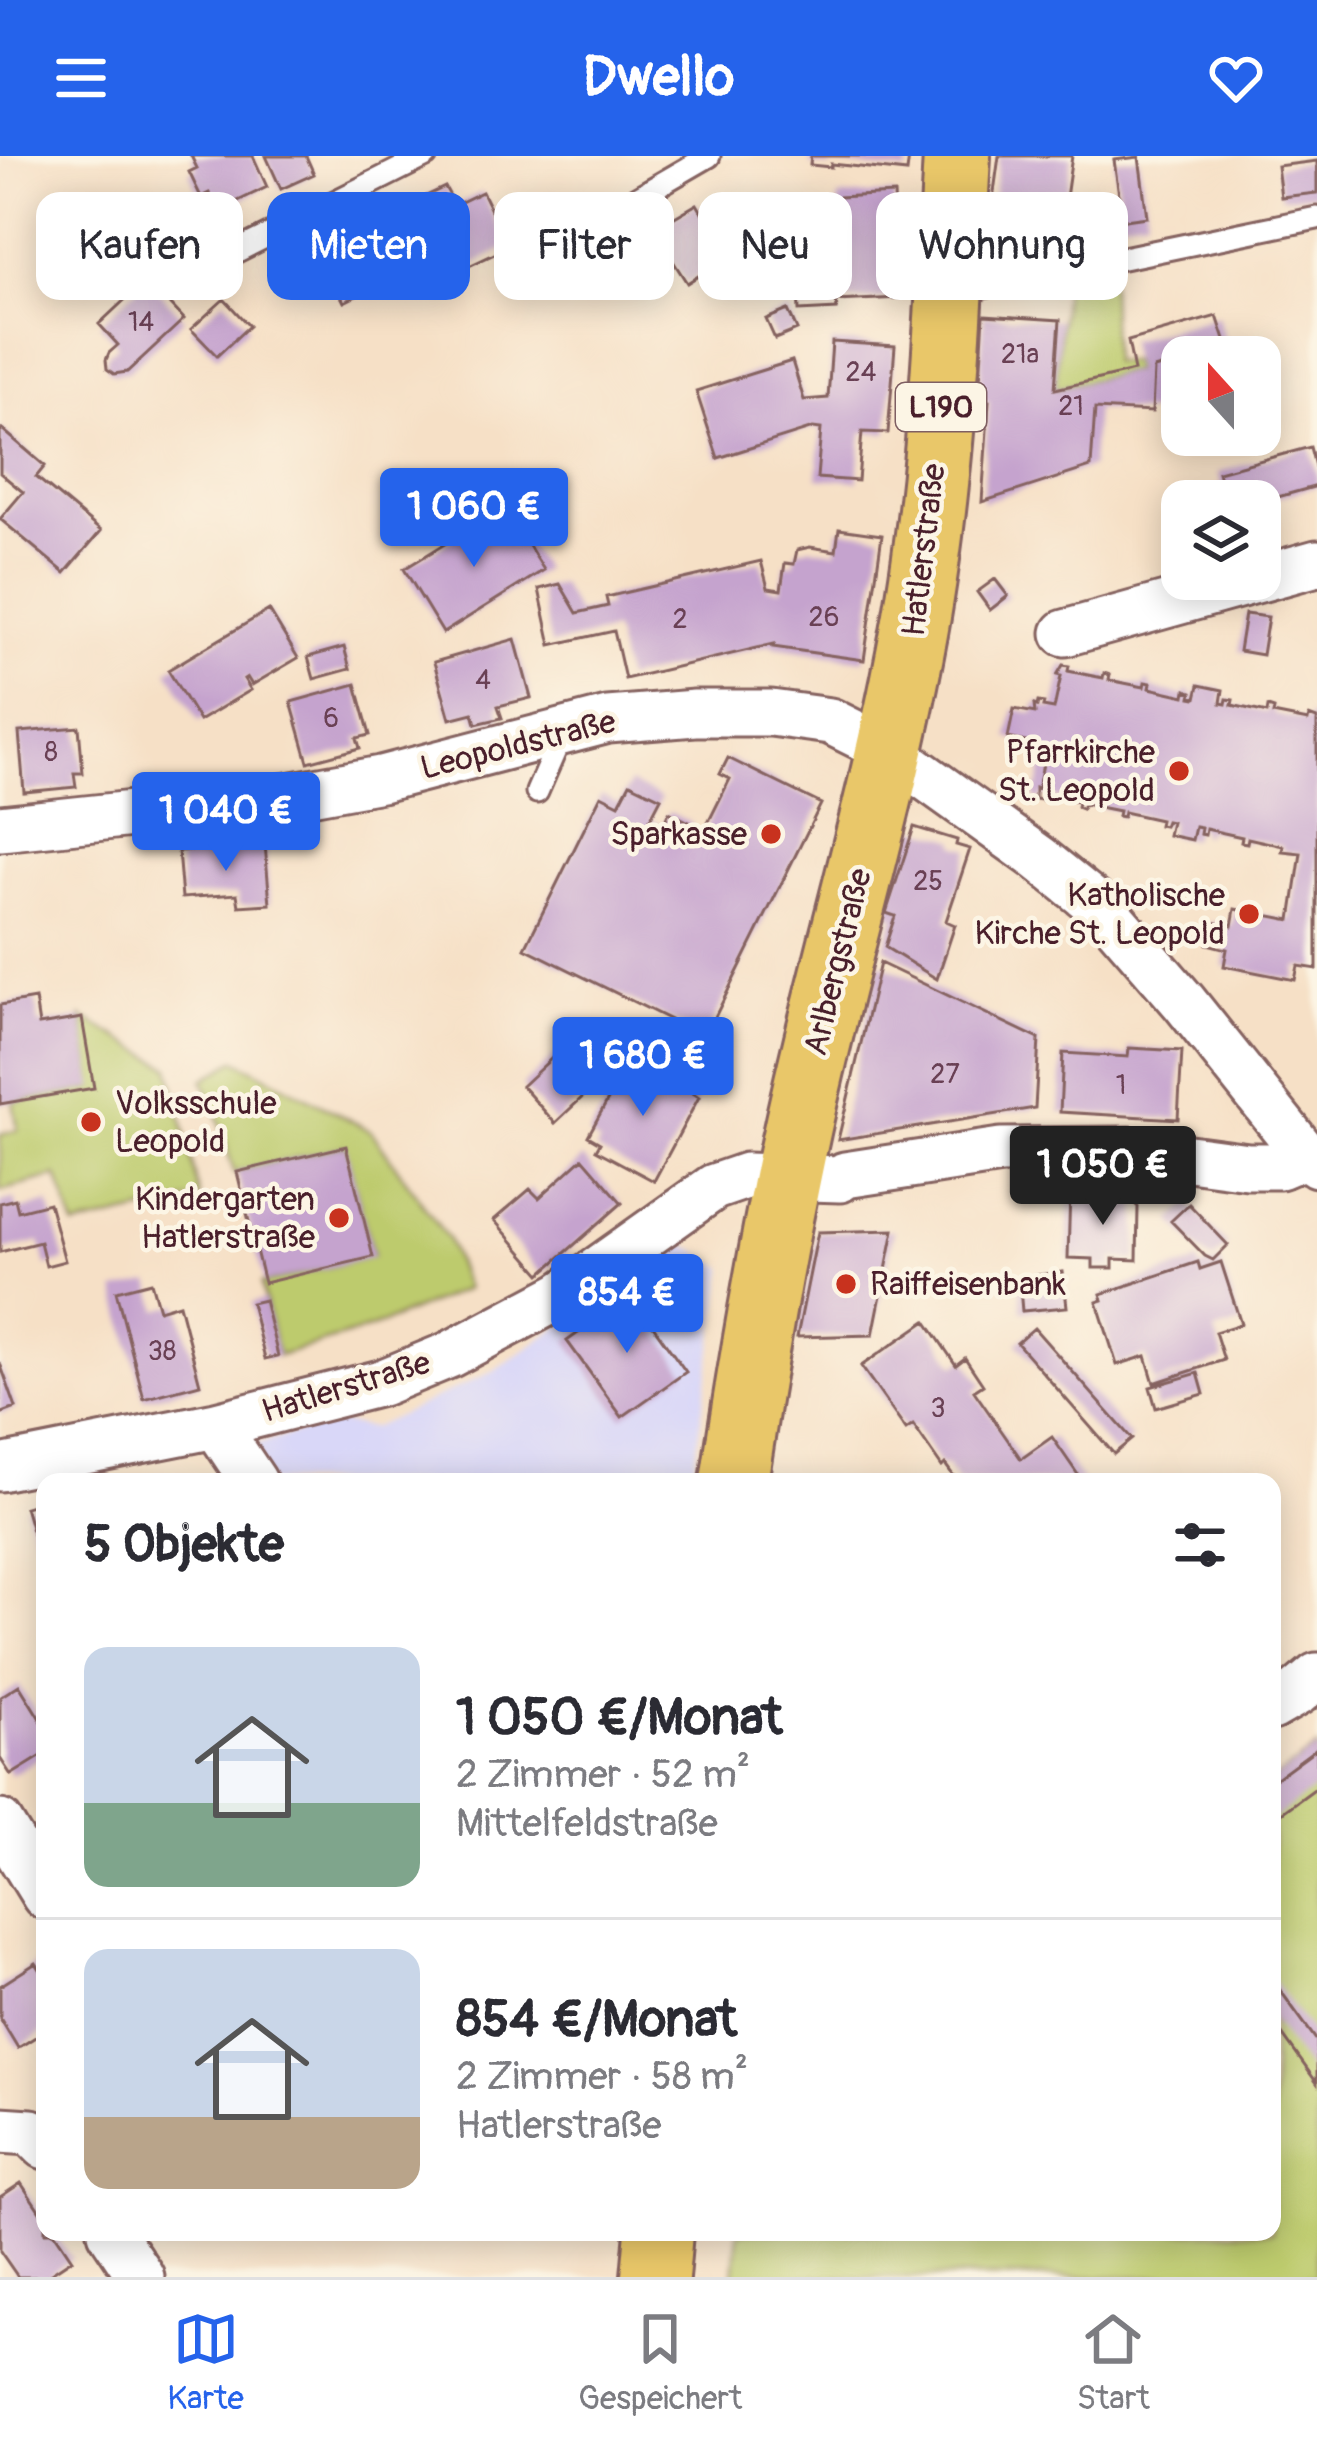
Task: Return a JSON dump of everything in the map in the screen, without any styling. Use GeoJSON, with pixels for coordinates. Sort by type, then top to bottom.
{"type":"FeatureCollection","features":[{"type":"Feature","properties":{"kind":"main road","name":"Hatlerstraße"},"geometry":{"type":"LineString","coordinates":[[955,192],[957,156]]}},
{"type":"Feature","properties":{"kind":"main road","name":"Hatlerstraße"},"geometry":{"type":"LineString","coordinates":[[910,656],[933,491],[948,300]]}},
{"type":"Feature","properties":{"kind":"main road","name":"Arlbergstraße"},"geometry":{"type":"LineString","coordinates":[[736,1473],[816,1048],[910,656]]}},
{"type":"Feature","properties":{"kind":"main road"},"geometry":{"type":"LineString","coordinates":[[656,2277],[658,2241]]}},
{"type":"Feature","properties":{"kind":"street"},"geometry":{"type":"LineString","coordinates":[[1065,633],[1317,563]]}},
{"type":"Feature","properties":{"kind":"street","name":"Leopoldstraße"},"geometry":{"type":"LineString","coordinates":[[0,828],[266,800],[381,779],[608,720],[771,713],[830,721],[889,750],[1107,913],[1311,1160]]}},
{"type":"Feature","properties":{"kind":"street","name":"Hatlerstraße"},"geometry":{"type":"LineString","coordinates":[[0,1468],[216,1425],[381,1383],[448,1355],[562,1294],[714,1187],[746,1176],[840,1179],[1000,1151],[1130,1150],[1248,1166],[1311,1160]]}},
{"type":"Feature","properties":{"kind":"street"},"geometry":{"type":"LineString","coordinates":[[216,1425],[248,1473]]}},
{"type":"Feature","properties":{"kind":"street"},"geometry":{"type":"LineString","coordinates":[[1281,1702],[1317,1676]]}},
{"type":"Feature","properties":{"kind":"street"},"geometry":{"type":"LineString","coordinates":[[0,1823],[36,1881]]}},
{"type":"Feature","properties":{"kind":"street"},"geometry":{"type":"LineString","coordinates":[[117,2241],[141,2277]]}},
{"type":"Feature","properties":{"kind":"lane"},"geometry":{"type":"LineString","coordinates":[[243,248],[426,156]]}},
{"type":"Feature","properties":{"kind":"lane"},"geometry":{"type":"LineString","coordinates":[[647,192],[709,156]]}},
{"type":"Feature","properties":{"kind":"lane"},"geometry":{"type":"LineString","coordinates":[[1128,257],[1317,218]]}},
{"type":"Feature","properties":{"kind":"lane"},"geometry":{"type":"LineString","coordinates":[[537,792],[564,730]]}},
{"type":"Feature","properties":{"kind":"shaded area"},"geometry":{"type":"Polygon","coordinates":[[[682,1243],[725,1268],[692,1473],[263,1473],[245,1448],[335,1422],[372,1428],[494,1371],[682,1243]]]}},
{"type":"Feature","properties":{"kind":"green space"},"geometry":{"type":"Polygon","coordinates":[[[1062,300],[1111,300],[1112,362],[1132,361],[1134,371],[1055,389],[1062,300]]]}},
{"type":"Feature","properties":{"kind":"green space","name":"Volksschule Leopold"},"geometry":{"type":"Polygon","coordinates":[[[82,1017],[170,1067],[200,1198],[75,1227],[57,1176],[0,1191],[0,1135],[18,1130],[13,1102],[93,1088],[82,1017]]]}},
{"type":"Feature","properties":{"kind":"green space","name":"Kindergarten Hatlerstraße"},"geometry":{"type":"Polygon","coordinates":[[[236,1060],[371,1131],[447,1238],[466,1289],[369,1329],[278,1356],[261,1284],[373,1256],[345,1146],[234,1173],[203,1080],[236,1060]]]}},
{"type":"Feature","properties":{"kind":"green space"},"geometry":{"type":"Polygon","coordinates":[[[1317,1748],[1317,2277],[734,2277],[737,2241],[1281,2241],[1281,1774],[1317,1748]]]}},
{"type":"Feature","properties":{"kind":"building"},"geometry":{"type":"Polygon","coordinates":[[[191,156],[253,156],[267,187],[243,199],[243,192],[199,192],[189,172],[197,168],[191,156]]]}},
{"type":"Feature","properties":{"kind":"building"},"geometry":{"type":"Polygon","coordinates":[[[266,156],[306,156],[314,174],[281,189],[266,156]]]}},
{"type":"Feature","properties":{"kind":"building"},"geometry":{"type":"Polygon","coordinates":[[[811,156],[909,156],[907,172],[810,165],[811,156]]]}},
{"type":"Feature","properties":{"kind":"building"},"geometry":{"type":"Polygon","coordinates":[[[999,156],[1072,156],[1067,192],[994,192],[999,156]]]}},
{"type":"Feature","properties":{"kind":"building"},"geometry":{"type":"Polygon","coordinates":[[[1139,157],[1147,217],[1128,220],[1128,192],[1119,192],[1114,160],[1139,157]]]}},
{"type":"Feature","properties":{"kind":"building"},"geometry":{"type":"Polygon","coordinates":[[[1317,161],[1317,193],[1281,197],[1277,166],[1317,161]]]}},
{"type":"Feature","properties":{"kind":"building"},"geometry":{"type":"Polygon","coordinates":[[[482,192],[494,216],[494,254],[470,265],[470,198],[482,192]]]}},
{"type":"Feature","properties":{"kind":"building"},"geometry":{"type":"Polygon","coordinates":[[[876,195],[876,299],[836,301],[837,309],[799,311],[799,300],[852,300],[852,196],[876,195]]]}},
{"type":"Feature","properties":{"kind":"building"},"geometry":{"type":"Polygon","coordinates":[[[698,206],[698,276],[687,283],[674,263],[674,217],[698,206]]]}},
{"type":"Feature","properties":{"kind":"building"},"geometry":{"type":"Polygon","coordinates":[[[125,300],[166,300],[184,319],[127,372],[114,374],[106,360],[118,345],[99,324],[125,300]]]}},
{"type":"Feature","properties":{"kind":"building"},"geometry":{"type":"Polygon","coordinates":[[[223,300],[249,326],[217,356],[191,329],[223,300]]]}},
{"type":"Feature","properties":{"kind":"building"},"geometry":{"type":"Polygon","coordinates":[[[788,310],[797,330],[775,339],[766,319],[788,310]]]}},
{"type":"Feature","properties":{"kind":"building"},"geometry":{"type":"Polygon","coordinates":[[[984,315],[1060,320],[1055,389],[1134,371],[1128,341],[1217,316],[1224,336],[1161,336],[1161,367],[1154,369],[1152,412],[1095,409],[1091,467],[982,502],[989,401],[979,400],[984,315]]]}},
{"type":"Feature","properties":{"kind":"building"},"geometry":{"type":"Polygon","coordinates":[[[832,342],[895,346],[888,433],[862,432],[858,481],[817,478],[821,429],[718,458],[696,391],[792,361],[804,400],[828,398],[832,342]]]}},
{"type":"Feature","properties":{"kind":"building"},"geometry":{"type":"Polygon","coordinates":[[[2,429],[45,466],[36,477],[101,531],[65,573],[0,519],[23,492],[0,473],[2,429]]]}},
{"type":"Feature","properties":{"kind":"building"},"geometry":{"type":"Polygon","coordinates":[[[1310,447],[1317,486],[1281,496],[1281,480],[1220,480],[1218,472],[1310,447]]]}},
{"type":"Feature","properties":{"kind":"building"},"geometry":{"type":"Polygon","coordinates":[[[505,507],[544,570],[443,633],[404,569],[505,507]]]}},
{"type":"Feature","properties":{"kind":"building"},"geometry":{"type":"Polygon","coordinates":[[[839,529],[882,535],[864,660],[774,644],[625,679],[614,631],[551,645],[539,589],[560,584],[577,613],[608,606],[606,597],[761,561],[768,588],[781,590],[785,563],[794,564],[797,550],[836,551],[839,529]]]}},
{"type":"Feature","properties":{"kind":"building"},"geometry":{"type":"Polygon","coordinates":[[[995,579],[1008,596],[990,610],[977,592],[995,579]]]}},
{"type":"Feature","properties":{"kind":"building"},"geometry":{"type":"Polygon","coordinates":[[[269,610],[298,658],[252,685],[247,677],[251,690],[199,721],[168,670],[269,610]]]}},
{"type":"Feature","properties":{"kind":"building"},"geometry":{"type":"Polygon","coordinates":[[[1245,614],[1268,617],[1262,655],[1239,651],[1245,614]]]}},
{"type":"Feature","properties":{"kind":"building"},"geometry":{"type":"Polygon","coordinates":[[[515,639],[531,698],[498,706],[502,718],[476,724],[473,713],[450,719],[434,662],[515,639]]]}},
{"type":"Feature","properties":{"kind":"building"},"geometry":{"type":"Polygon","coordinates":[[[344,647],[350,669],[314,679],[308,657],[344,647]]]}},
{"type":"Feature","properties":{"kind":"building","name":"Pfarrkirche St. Leopold"},"geometry":{"type":"Polygon","coordinates":[[[1063,665],[1069,666],[1068,671],[1103,678],[1104,673],[1110,675],[1109,680],[1144,687],[1145,682],[1151,683],[1150,688],[1185,696],[1186,690],[1196,698],[1199,685],[1223,690],[1221,703],[1233,700],[1232,705],[1267,713],[1268,707],[1274,709],[1273,714],[1317,719],[1317,969],[1298,966],[1295,980],[1224,966],[1227,949],[1207,944],[1212,922],[1232,926],[1235,909],[1291,920],[1301,853],[1248,838],[1247,843],[1241,842],[1242,837],[1206,829],[1205,835],[1200,834],[1201,828],[1195,827],[1192,840],[1168,835],[1171,822],[1159,825],[1160,820],[1124,812],[1123,817],[1118,816],[1119,811],[1084,804],[1082,809],[1078,802],[1042,795],[1041,800],[1035,799],[1045,754],[1027,754],[1030,743],[1008,738],[1014,709],[1035,713],[1038,702],[1054,709],[1061,676],[1057,675],[1063,665]]]}},
{"type":"Feature","properties":{"kind":"building"},"geometry":{"type":"Polygon","coordinates":[[[356,684],[370,735],[357,738],[360,748],[308,762],[291,702],[356,684]]]}},
{"type":"Feature","properties":{"kind":"building"},"geometry":{"type":"Polygon","coordinates":[[[79,727],[83,773],[74,773],[76,787],[24,792],[19,732],[79,727]]]}},
{"type":"Feature","properties":{"kind":"building"},"geometry":{"type":"Polygon","coordinates":[[[728,758],[821,804],[705,1037],[525,948],[601,795],[619,804],[630,783],[661,798],[650,819],[663,825],[669,812],[693,824],[687,837],[698,843],[730,779],[720,774],[728,758]]]}},
{"type":"Feature","properties":{"kind":"building"},"geometry":{"type":"Polygon","coordinates":[[[914,827],[957,840],[956,845],[970,849],[946,921],[955,925],[937,979],[885,947],[895,916],[886,913],[914,827]]]}},
{"type":"Feature","properties":{"kind":"building"},"geometry":{"type":"Polygon","coordinates":[[[265,844],[270,904],[239,906],[237,894],[182,898],[178,851],[265,844]]]}},
{"type":"Feature","properties":{"kind":"building"},"geometry":{"type":"Polygon","coordinates":[[[880,963],[1039,1039],[1035,1108],[838,1140],[880,963]]]}},
{"type":"Feature","properties":{"kind":"building"},"geometry":{"type":"Polygon","coordinates":[[[35,999],[39,1025],[82,1018],[94,1088],[0,1104],[0,1005],[35,999]]]}},
{"type":"Feature","properties":{"kind":"building"},"geometry":{"type":"Polygon","coordinates":[[[570,1041],[594,1053],[573,1073],[589,1091],[555,1123],[522,1086],[570,1041]]]}},
{"type":"Feature","properties":{"kind":"building"},"geometry":{"type":"Polygon","coordinates":[[[1129,1048],[1182,1051],[1178,1119],[1060,1112],[1063,1053],[1128,1057],[1129,1048]]]}},
{"type":"Feature","properties":{"kind":"building"},"geometry":{"type":"Polygon","coordinates":[[[629,1061],[641,1067],[644,1061],[699,1097],[654,1181],[596,1150],[600,1143],[588,1136],[629,1061]]]}},
{"type":"Feature","properties":{"kind":"building"},"geometry":{"type":"Polygon","coordinates":[[[346,1146],[373,1257],[264,1283],[237,1172],[346,1146]]]}},
{"type":"Feature","properties":{"kind":"building"},"geometry":{"type":"Polygon","coordinates":[[[583,1158],[622,1203],[541,1274],[494,1220],[530,1189],[539,1198],[583,1158]]]}},
{"type":"Feature","properties":{"kind":"building"},"geometry":{"type":"Polygon","coordinates":[[[1070,1191],[1124,1193],[1138,1207],[1137,1260],[1113,1259],[1113,1268],[1093,1268],[1093,1259],[1068,1258],[1070,1191]]]}},
{"type":"Feature","properties":{"kind":"building"},"geometry":{"type":"Polygon","coordinates":[[[15,1199],[18,1211],[49,1203],[65,1261],[46,1266],[40,1242],[0,1252],[0,1203],[15,1199]]]}},
{"type":"Feature","properties":{"kind":"building"},"geometry":{"type":"Polygon","coordinates":[[[1189,1204],[1228,1245],[1213,1260],[1171,1221],[1189,1204]]]}},
{"type":"Feature","properties":{"kind":"building","name":"Raiffeisenbank"},"geometry":{"type":"Polygon","coordinates":[[[894,1230],[873,1335],[797,1337],[818,1232],[894,1230]]]}},
{"type":"Feature","properties":{"kind":"building"},"geometry":{"type":"Polygon","coordinates":[[[1198,1262],[1200,1269],[1221,1262],[1241,1324],[1215,1332],[1224,1360],[1154,1383],[1146,1356],[1117,1365],[1097,1302],[1103,1300],[1101,1294],[1198,1262]]]}},
{"type":"Feature","properties":{"kind":"building"},"geometry":{"type":"Polygon","coordinates":[[[1063,1272],[1067,1307],[1022,1311],[1019,1277],[1063,1272]]]}},
{"type":"Feature","properties":{"kind":"building"},"geometry":{"type":"Polygon","coordinates":[[[151,1282],[159,1310],[179,1304],[200,1384],[144,1399],[116,1291],[151,1282]]]}},
{"type":"Feature","properties":{"kind":"building"},"geometry":{"type":"Polygon","coordinates":[[[631,1295],[686,1372],[622,1417],[567,1341],[631,1295]]]}},
{"type":"Feature","properties":{"kind":"building"},"geometry":{"type":"Polygon","coordinates":[[[264,1300],[278,1356],[265,1359],[251,1303],[264,1300]]]}},
{"type":"Feature","properties":{"kind":"building"},"geometry":{"type":"Polygon","coordinates":[[[926,1321],[956,1365],[965,1358],[983,1385],[974,1391],[1021,1459],[1052,1437],[1077,1473],[952,1473],[945,1464],[942,1467],[913,1425],[906,1430],[861,1366],[926,1321]]]}},
{"type":"Feature","properties":{"kind":"building"},"geometry":{"type":"Polygon","coordinates":[[[1034,1328],[1132,1439],[1114,1454],[1017,1343],[1034,1328]]]}},
{"type":"Feature","properties":{"kind":"building"},"geometry":{"type":"Polygon","coordinates":[[[0,1363],[16,1408],[0,1414],[0,1363]]]}},
{"type":"Feature","properties":{"kind":"building"},"geometry":{"type":"Polygon","coordinates":[[[1198,1373],[1204,1394],[1156,1408],[1150,1387],[1198,1373]]]}},
{"type":"Feature","properties":{"kind":"building"},"geometry":{"type":"Polygon","coordinates":[[[36,1504],[36,1545],[25,1507],[36,1504]]]}},
{"type":"Feature","properties":{"kind":"building"},"geometry":{"type":"Polygon","coordinates":[[[19,1685],[36,1712],[36,1760],[11,1775],[0,1758],[0,1697],[19,1685]]]}},
{"type":"Feature","properties":{"kind":"building"},"geometry":{"type":"Polygon","coordinates":[[[1317,1748],[1317,1787],[1281,1813],[1281,1774],[1317,1748]]]}},
{"type":"Feature","properties":{"kind":"building"},"geometry":{"type":"Polygon","coordinates":[[[36,1963],[36,2037],[18,2048],[0,2018],[0,1986],[36,1963]]]}},
{"type":"Feature","properties":{"kind":"building"},"geometry":{"type":"Polygon","coordinates":[[[1281,1991],[1317,2041],[1317,2083],[1281,2033],[1281,1991]]]}},
{"type":"Feature","properties":{"kind":"building"},"geometry":{"type":"Polygon","coordinates":[[[21,2183],[36,2206],[36,2241],[60,2241],[72,2259],[51,2273],[53,2277],[18,2277],[0,2251],[0,2197],[21,2183]]]}},
{"type":"Feature","properties":{"kind":"place","name":"Pfarrkirche St. Leopold"},"geometry":{"type":"Point","coordinates":[1179,771]}},
{"type":"Feature","properties":{"kind":"place","name":"Sparkasse"},"geometry":{"type":"Point","coordinates":[771,834]}},
{"type":"Feature","properties":{"kind":"place","name":"Katholische Kirche St. Leopold"},"geometry":{"type":"Point","coordinates":[1249,914]}},
{"type":"Feature","properties":{"kind":"place","name":"Volksschule Leopold"},"geometry":{"type":"Point","coordinates":[91,1122]}},
{"type":"Feature","properties":{"kind":"place","name":"Kindergarten Hatlerstraße"},"geometry":{"type":"Point","coordinates":[339,1218]}},
{"type":"Feature","properties":{"kind":"place","name":"Raiffeisenbank"},"geometry":{"type":"Point","coordinates":[846,1284]}}]}
